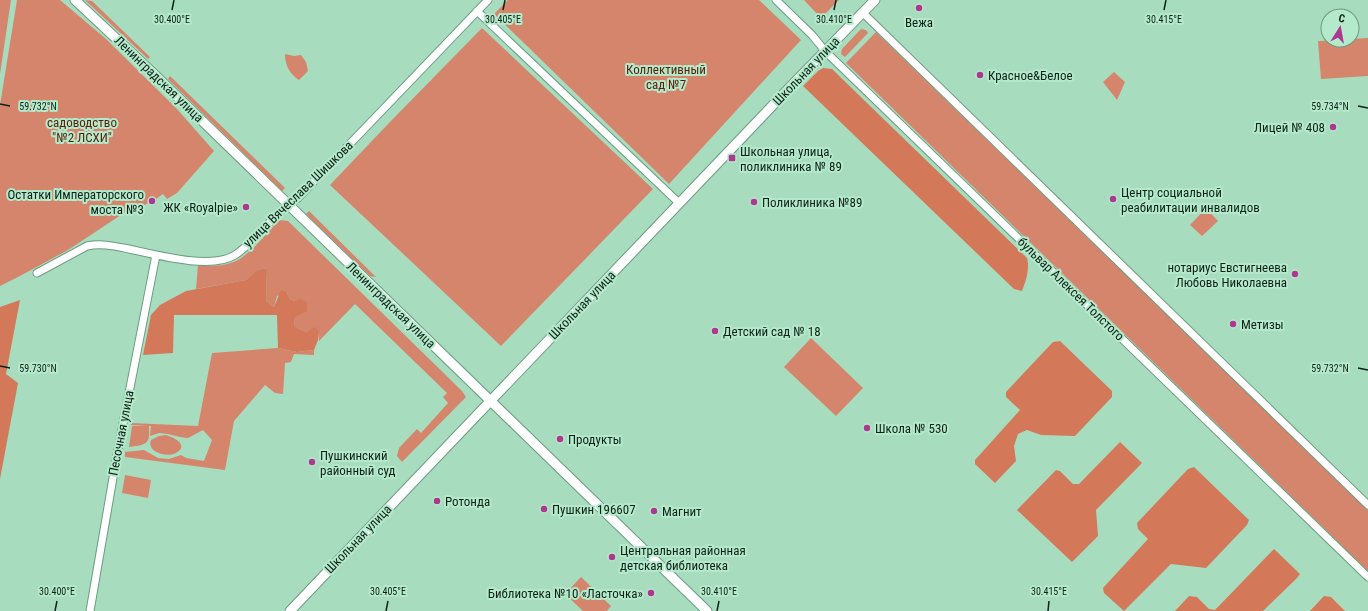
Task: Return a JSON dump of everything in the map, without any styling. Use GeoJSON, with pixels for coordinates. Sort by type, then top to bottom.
{"type":"FeatureCollection","features":[{"type":"Feature","properties":{"kind":"street","name":"Ленинградская улица"},"geometry":{"type":"LineString","coordinates":[[76,0],[146,66],[706,611]]}},
{"type":"Feature","properties":{"kind":"street","name":"улица Вячеслава Шишкова"},"geometry":{"type":"LineString","coordinates":[[37,273],[87,246],[94,245],[113,246],[156,255],[208,262],[223,261],[235,255],[247,246],[278,214],[300,196],[488,0]]}},
{"type":"Feature","properties":{"kind":"street","name":"бульвар Алексея Толстого"},"geometry":{"type":"LineString","coordinates":[[776,0],[812,35],[825,50],[1368,577]]}},
{"type":"Feature","properties":{"kind":"street","name":"Школьная улица"},"geometry":{"type":"LineString","coordinates":[[290,611],[825,50],[875,0]]}},
{"type":"Feature","properties":{"kind":"street"},"geometry":{"type":"LineString","coordinates":[[477,11],[679,203]]}},
{"type":"Feature","properties":{"kind":"street"},"geometry":{"type":"LineString","coordinates":[[863,13],[1368,505]]}},
{"type":"Feature","properties":{"kind":"street","name":"Песочная улица"},"geometry":{"type":"LineString","coordinates":[[90,611],[118,449],[156,255]]}},
{"type":"Feature","properties":{"kind":"green space"},"geometry":{"type":"Polygon","coordinates":[[[0,0],[11,0],[0,74],[0,0]]]}},
{"type":"Feature","properties":{"kind":"green space","name":"садоводство \"№2 ЛСХИ\""},"geometry":{"type":"Polygon","coordinates":[[[17,0],[60,0],[106,39],[177,109],[214,151],[177,193],[167,199],[163,194],[156,199],[157,201],[152,205],[150,202],[141,207],[139,203],[68,250],[0,286],[0,105],[17,0]]]}},
{"type":"Feature","properties":{"kind":"green space"},"geometry":{"type":"Polygon","coordinates":[[[85,0],[92,1],[150,57],[148,59],[85,0]]]}},
{"type":"Feature","properties":{"kind":"green space","name":"Коллективный сад №7"},"geometry":{"type":"Polygon","coordinates":[[[508,0],[759,0],[801,40],[669,184],[494,14],[508,0]]]}},
{"type":"Feature","properties":{"kind":"green space"},"geometry":{"type":"Polygon","coordinates":[[[804,0],[839,0],[821,18],[804,0]]]}},
{"type":"Feature","properties":{"kind":"green space"},"geometry":{"type":"Polygon","coordinates":[[[482,28],[653,189],[501,346],[330,185],[482,28]]]}},
{"type":"Feature","properties":{"kind":"green space"},"geometry":{"type":"Polygon","coordinates":[[[861,29],[866,30],[868,33],[845,57],[841,54],[842,49],[861,29]]]}},
{"type":"Feature","properties":{"kind":"green space"},"geometry":{"type":"Polygon","coordinates":[[[876,32],[1368,510],[1368,571],[846,63],[876,32]]]}},
{"type":"Feature","properties":{"kind":"green space"},"geometry":{"type":"Polygon","coordinates":[[[1360,38],[1368,38],[1368,76],[1321,79],[1318,41],[1320,41],[1320,48],[1360,48],[1360,38]]]}},
{"type":"Feature","properties":{"kind":"green space"},"geometry":{"type":"Polygon","coordinates":[[[285,54],[294,56],[301,55],[306,62],[308,71],[299,80],[289,69],[285,54]]]}},
{"type":"Feature","properties":{"kind":"green space"},"geometry":{"type":"Polygon","coordinates":[[[1114,72],[1125,82],[1117,100],[1103,82],[1114,72]]]}},
{"type":"Feature","properties":{"kind":"green space"},"geometry":{"type":"Polygon","coordinates":[[[170,76],[285,188],[282,191],[168,79],[170,76]]]}},
{"type":"Feature","properties":{"kind":"green space"},"geometry":{"type":"Polygon","coordinates":[[[1206,208],[1218,221],[1202,236],[1190,225],[1206,208]]]}},
{"type":"Feature","properties":{"kind":"green space"},"geometry":{"type":"Polygon","coordinates":[[[309,211],[376,277],[370,276],[306,214],[309,211]]]}},
{"type":"Feature","properties":{"kind":"green space"},"geometry":{"type":"Polygon","coordinates":[[[279,220],[288,221],[462,391],[466,397],[402,462],[397,456],[399,448],[417,429],[421,433],[448,403],[443,397],[447,393],[355,304],[319,341],[319,332],[307,332],[295,327],[294,321],[297,316],[295,301],[290,299],[287,293],[277,296],[274,307],[266,301],[267,268],[257,270],[246,280],[196,289],[198,265],[218,266],[229,264],[238,260],[254,247],[279,220]]]}},
{"type":"Feature","properties":{"kind":"green space"},"geometry":{"type":"Polygon","coordinates":[[[811,338],[863,388],[836,416],[784,367],[811,338]]]}},
{"type":"Feature","properties":{"kind":"green space"},"geometry":{"type":"Polygon","coordinates":[[[278,348],[297,352],[314,350],[314,355],[294,354],[291,362],[285,363],[283,394],[275,393],[265,385],[234,421],[225,470],[125,457],[125,452],[144,450],[158,458],[169,459],[181,455],[186,458],[204,461],[212,440],[203,430],[188,438],[159,433],[150,436],[151,426],[149,426],[149,437],[147,442],[142,445],[129,447],[132,426],[148,426],[131,425],[131,423],[198,426],[212,353],[278,348]]]}},
{"type":"Feature","properties":{"kind":"green space"},"geometry":{"type":"Polygon","coordinates":[[[166,435],[176,439],[181,444],[180,450],[176,453],[168,455],[158,453],[152,448],[150,444],[151,440],[159,436],[166,435]]]}},
{"type":"Feature","properties":{"kind":"green space"},"geometry":{"type":"Polygon","coordinates":[[[125,475],[151,480],[148,498],[122,493],[125,475]]]}},
{"type":"Feature","properties":{"kind":"green space"},"geometry":{"type":"Polygon","coordinates":[[[581,577],[611,606],[607,611],[583,611],[565,594],[581,577]]]}},
{"type":"Feature","properties":{"kind":"shaded area"},"geometry":{"type":"Polygon","coordinates":[[[823,68],[832,69],[1027,258],[1028,270],[1022,291],[1014,289],[803,86],[823,68]]]}},
{"type":"Feature","properties":{"kind":"shaded area"},"geometry":{"type":"Polygon","coordinates":[[[267,268],[266,301],[274,307],[281,290],[287,293],[290,299],[295,301],[300,299],[307,302],[307,311],[297,316],[294,321],[295,327],[307,332],[315,327],[319,332],[314,350],[297,352],[278,348],[277,315],[174,315],[173,353],[143,355],[151,315],[160,305],[186,291],[246,280],[257,270],[267,268]]]}},
{"type":"Feature","properties":{"kind":"shaded area"},"geometry":{"type":"Polygon","coordinates":[[[20,300],[6,374],[18,383],[0,479],[0,307],[20,300]]]}},
{"type":"Feature","properties":{"kind":"shaded area"},"geometry":{"type":"Polygon","coordinates":[[[1060,341],[1112,391],[1112,397],[1075,436],[1041,435],[1027,430],[1018,434],[1014,446],[1016,461],[995,483],[975,464],[975,460],[1020,410],[1006,397],[1006,392],[1053,342],[1060,341]]]}},
{"type":"Feature","properties":{"kind":"shaded area"},"geometry":{"type":"Polygon","coordinates":[[[1120,442],[1142,463],[1096,510],[1098,536],[1072,562],[1017,510],[1056,470],[1060,471],[1073,484],[1079,484],[1120,442]]]}},
{"type":"Feature","properties":{"kind":"shaded area"},"geometry":{"type":"Polygon","coordinates":[[[1194,467],[1249,520],[1247,525],[1206,568],[1171,564],[1124,611],[1104,593],[1103,588],[1148,539],[1138,529],[1137,523],[1188,469],[1194,467]]]}},
{"type":"Feature","properties":{"kind":"shaded area"},"geometry":{"type":"Polygon","coordinates":[[[1274,549],[1300,574],[1263,611],[1175,611],[1189,596],[1197,597],[1209,609],[1215,610],[1274,549]]]}},
{"type":"Feature","properties":{"kind":"shaded area"},"geometry":{"type":"Polygon","coordinates":[[[1324,596],[1331,597],[1345,611],[1310,611],[1324,596]]]}},
{"type":"Feature","properties":{"kind":"place","name":"Вежа"},"geometry":{"type":"Point","coordinates":[919,8]}},
{"type":"Feature","properties":{"kind":"place","name":"Красное&Белое"},"geometry":{"type":"Point","coordinates":[980,75]}},
{"type":"Feature","properties":{"kind":"place","name":"Лицей № 408"},"geometry":{"type":"Point","coordinates":[1333,127]}},
{"type":"Feature","properties":{"kind":"place","name":"Школьная улица, поликлиника № 89"},"geometry":{"type":"Point","coordinates":[732,158]}},
{"type":"Feature","properties":{"kind":"place","name":"Центр социальной реабилитации инвалидов"},"geometry":{"type":"Point","coordinates":[1113,199]}},
{"type":"Feature","properties":{"kind":"place","name":"Остатки Императорского моста №3"},"geometry":{"type":"Point","coordinates":[152,201]}},
{"type":"Feature","properties":{"kind":"place","name":"Поликлиника №89"},"geometry":{"type":"Point","coordinates":[754,202]}},
{"type":"Feature","properties":{"kind":"place","name":"ЖК «Royalpie»"},"geometry":{"type":"Point","coordinates":[246,207]}},
{"type":"Feature","properties":{"kind":"place","name":"нотариус Евстигнеева Любовь Николаевна"},"geometry":{"type":"Point","coordinates":[1295,274]}},
{"type":"Feature","properties":{"kind":"place","name":"Метизы"},"geometry":{"type":"Point","coordinates":[1233,324]}},
{"type":"Feature","properties":{"kind":"place","name":"Детский сад № 18"},"geometry":{"type":"Point","coordinates":[715,331]}},
{"type":"Feature","properties":{"kind":"place","name":"Школа № 530"},"geometry":{"type":"Point","coordinates":[867,428]}},
{"type":"Feature","properties":{"kind":"place","name":"Продукты"},"geometry":{"type":"Point","coordinates":[560,439]}},
{"type":"Feature","properties":{"kind":"place","name":"Пушкинский районный суд"},"geometry":{"type":"Point","coordinates":[312,462]}},
{"type":"Feature","properties":{"kind":"place","name":"Ротонда"},"geometry":{"type":"Point","coordinates":[437,501]}},
{"type":"Feature","properties":{"kind":"place","name":"Пушкин 196607"},"geometry":{"type":"Point","coordinates":[544,509]}},
{"type":"Feature","properties":{"kind":"place","name":"Магнит"},"geometry":{"type":"Point","coordinates":[654,511]}},
{"type":"Feature","properties":{"kind":"place","name":"Центральная районная детская библиотека"},"geometry":{"type":"Point","coordinates":[612,557]}},
{"type":"Feature","properties":{"kind":"place","name":"Библиотека №10 «Ласточка»"},"geometry":{"type":"Point","coordinates":[651,593]}}]}
